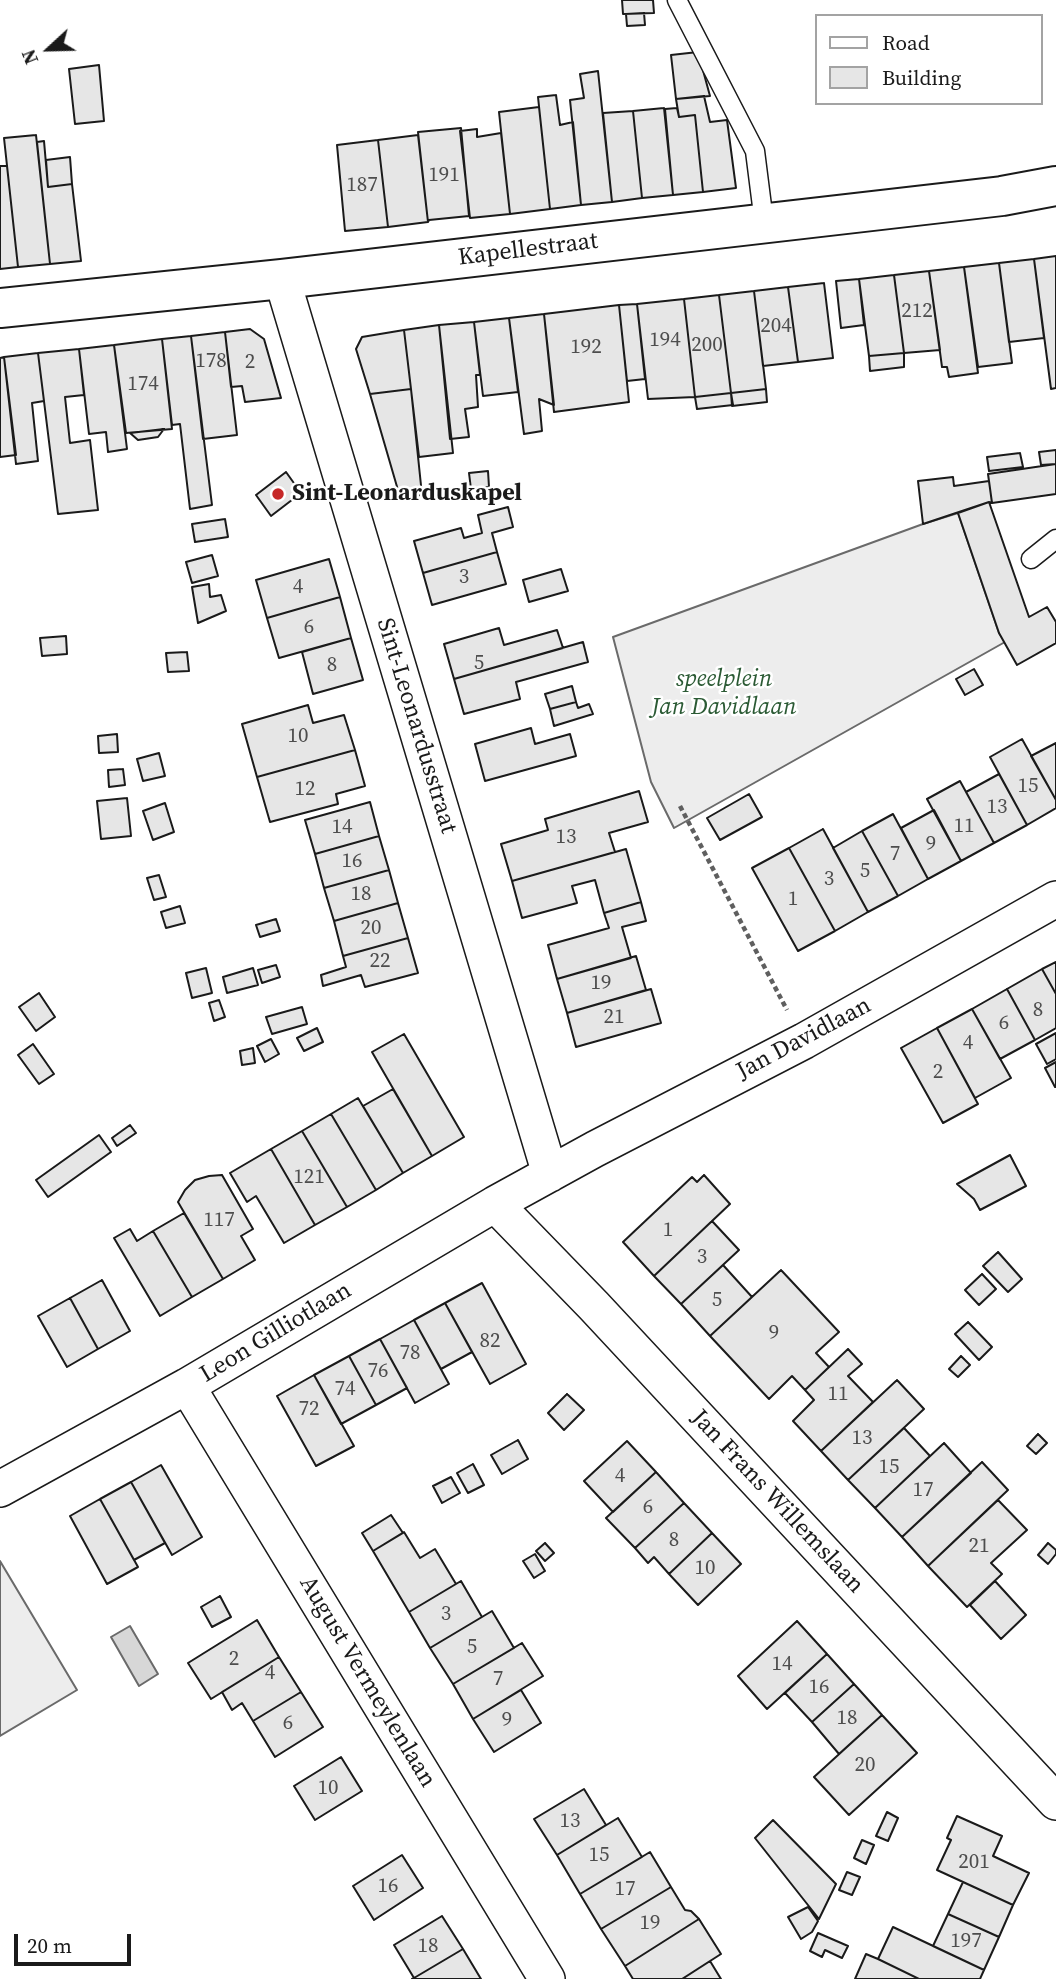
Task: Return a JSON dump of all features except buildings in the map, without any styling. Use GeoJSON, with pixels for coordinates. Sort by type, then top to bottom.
{"type":"FeatureCollection","features":[{"type":"Feature","properties":{"kind":"street","name":"Kapellestraat"},"geometry":{"type":"LineString","coordinates":[[0,308],[282,279],[1002,196],[1056,186]]}},
{"type":"Feature","properties":{"kind":"street","name":"Sint-Leonardusstraat"},"geometry":{"type":"LineString","coordinates":[[282,279],[550,1174]]}},
{"type":"Feature","properties":{"kind":"street","name":"Jan Davidlaan"},"geometry":{"type":"LineString","coordinates":[[550,1174],[804,1041],[1056,900]]}},
{"type":"Feature","properties":{"kind":"street","name":"Leon Gilliotlaan"},"geometry":{"type":"LineString","coordinates":[[5,1476],[187,1386],[550,1174]]}},
{"type":"Feature","properties":{"kind":"street","name":"Jan Frans Willemslaan"},"geometry":{"type":"LineString","coordinates":[[495,1204],[594,1306],[1056,1802]]}},
{"type":"Feature","properties":{"kind":"street","name":"August Vermeylenlaan"},"geometry":{"type":"LineString","coordinates":[[187,1386],[547,1979]]}},
{"type":"Feature","properties":{"kind":"lane"},"geometry":{"type":"LineString","coordinates":[[677,0],[755,151],[764,222]]}},
{"type":"Feature","properties":{"kind":"lane"},"geometry":{"type":"LineString","coordinates":[[1031,559],[1056,539]]}},
{"type":"Feature","properties":{"kind":"path"},"geometry":{"type":"LineString","coordinates":[[680,806],[804,1041]]}},
{"type":"Feature","properties":{"kind":"shaded area","name":"speelplein Jan Davidlaan"},"geometry":{"type":"Polygon","coordinates":[[[958,513],[999,633],[1005,642],[674,828],[651,782],[613,637],[958,513]]]}},
{"type":"Feature","properties":{"kind":"shaded area"},"geometry":{"type":"Polygon","coordinates":[[[0,1561],[77,1690],[0,1736],[0,1561]]]}},
{"type":"Feature","properties":{"kind":"shaded area"},"geometry":{"type":"Polygon","coordinates":[[[130,1626],[158,1674],[139,1686],[111,1637],[130,1626]]]}},
{"type":"Feature","properties":{"kind":"place","name":"Sint-Leonarduskapel"},"geometry":{"type":"Point","coordinates":[278,494]}}]}
